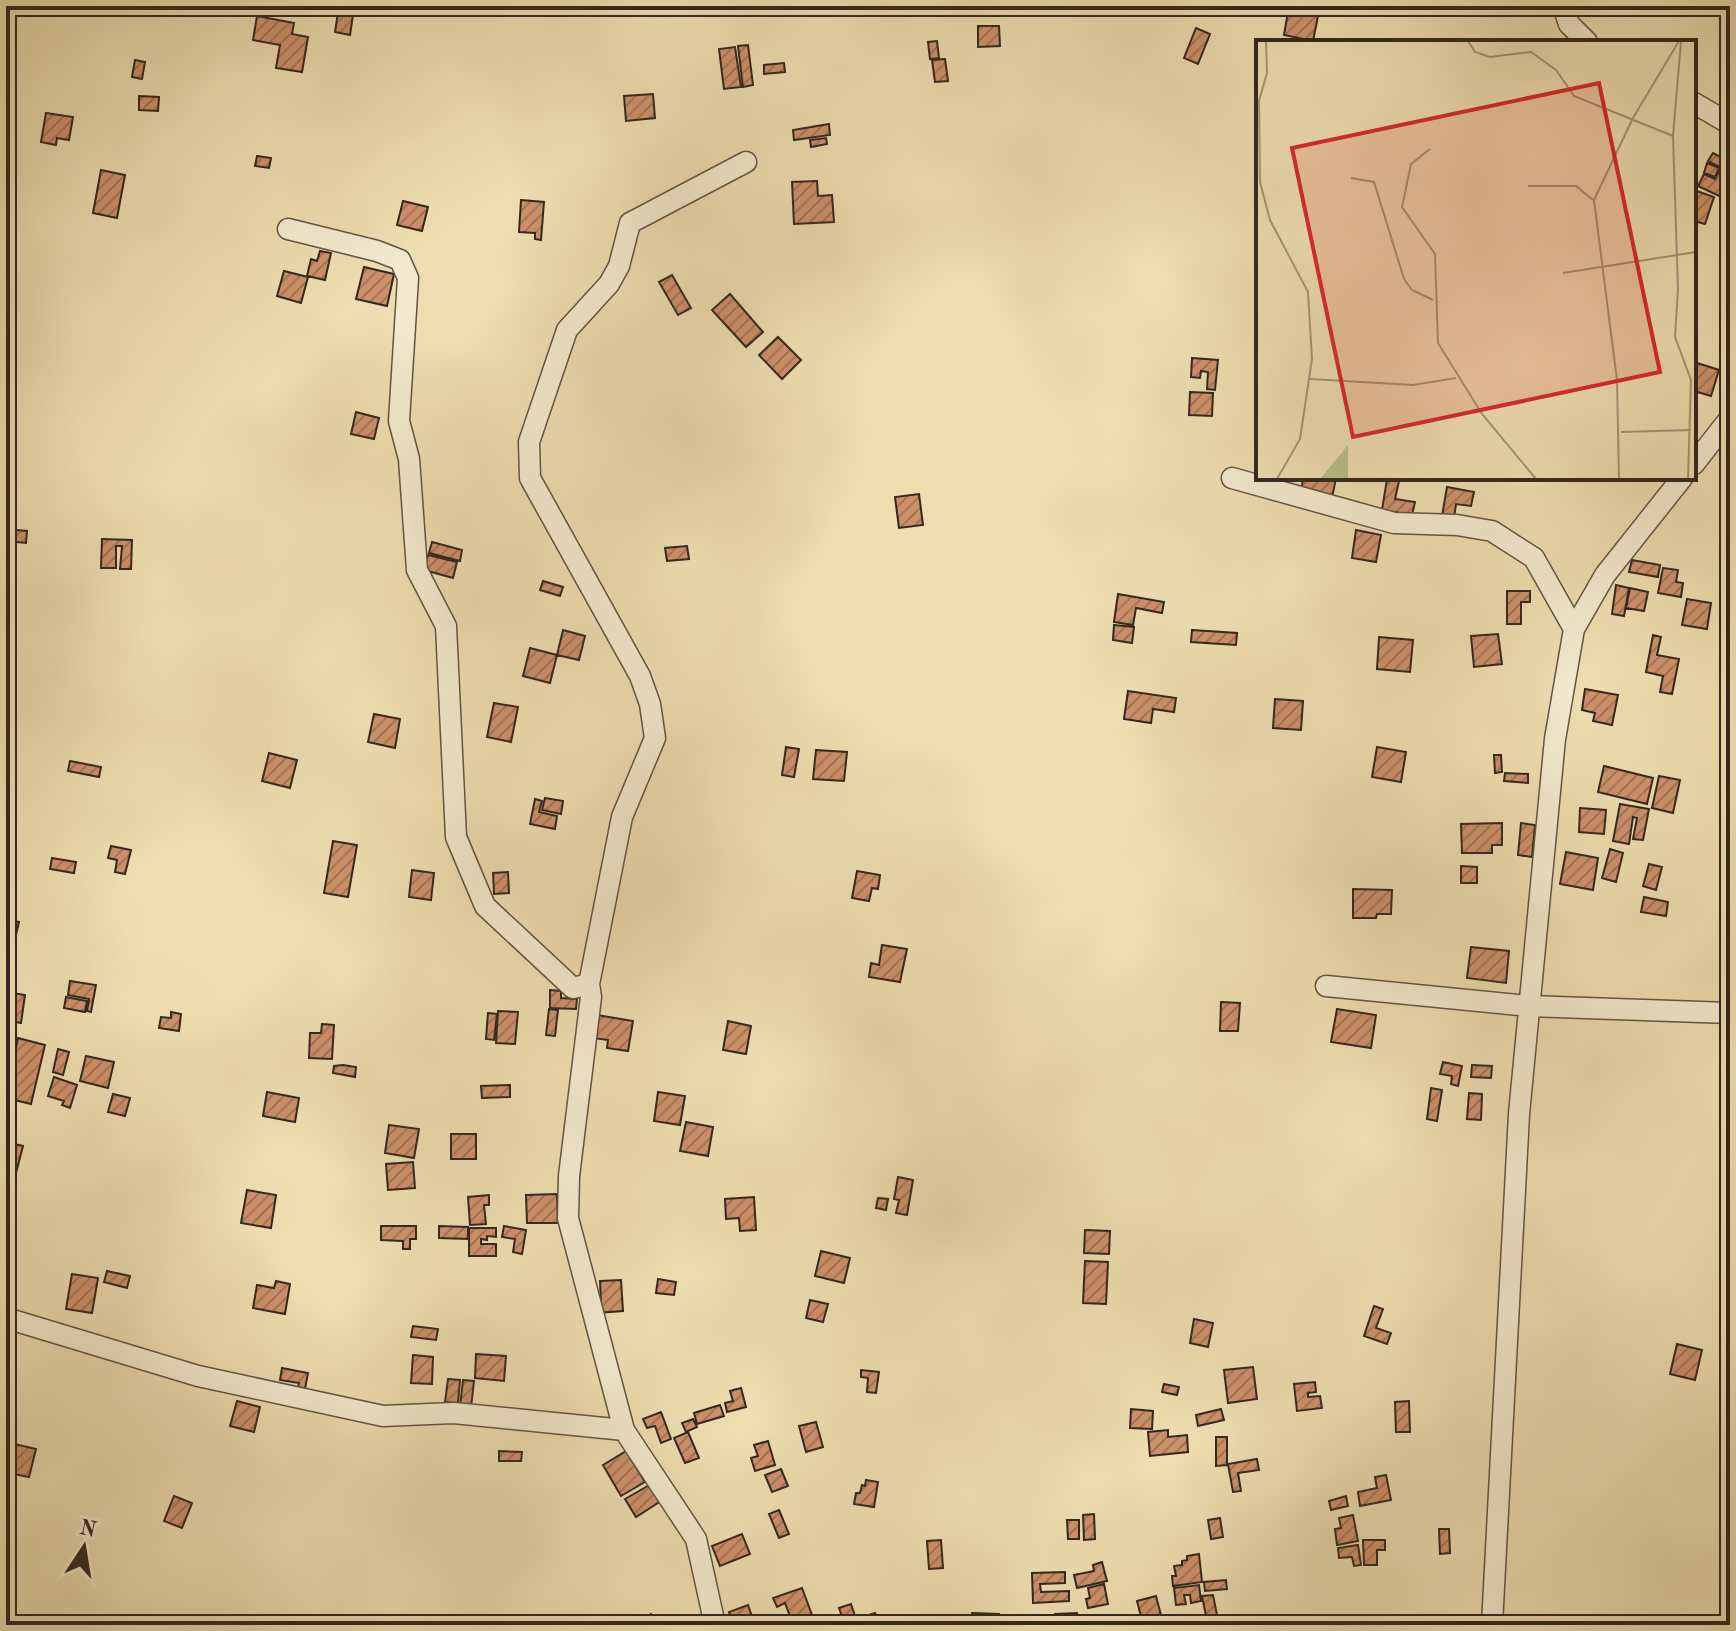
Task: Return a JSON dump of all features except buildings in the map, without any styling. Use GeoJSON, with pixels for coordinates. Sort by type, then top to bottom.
{"type":"FeatureCollection","features":[{"type":"Feature","properties":{"kind":"street"},"geometry":{"type":"LineString","coordinates":[[1563,6],[1569,24],[1585,40]]}},
{"type":"Feature","properties":{"kind":"street"},"geometry":{"type":"LineString","coordinates":[[1696,104],[1730,124]]}},
{"type":"Feature","properties":{"kind":"street"},"geometry":{"type":"LineString","coordinates":[[715,1625],[696,1539],[624,1430],[568,1218],[569,1176],[591,997],[589,984],[622,817],[655,738],[650,704],[640,676],[530,478],[529,442],[567,330],[609,284],[619,266],[630,223],[746,162]]}},
{"type":"Feature","properties":{"kind":"street"},"geometry":{"type":"LineString","coordinates":[[288,229],[377,251],[400,260],[408,278],[399,421],[409,459],[417,570],[446,626],[456,837],[485,906],[573,988],[589,984]]}},
{"type":"Feature","properties":{"kind":"street"},"geometry":{"type":"LineString","coordinates":[[1696,461],[1730,418]]}},
{"type":"Feature","properties":{"kind":"street"},"geometry":{"type":"LineString","coordinates":[[1232,478],[1394,523],[1457,525],[1492,531],[1534,558],[1574,629]]}},
{"type":"Feature","properties":{"kind":"street"},"geometry":{"type":"LineString","coordinates":[[1492,1625],[1519,1114],[1555,739],[1574,629],[1605,575],[1680,480]]}},
{"type":"Feature","properties":{"kind":"street"},"geometry":{"type":"LineString","coordinates":[[1326,986],[1528,1006],[1730,1013]]}},
{"type":"Feature","properties":{"kind":"street"},"geometry":{"type":"LineString","coordinates":[[6,1318],[198,1376],[383,1416],[454,1413],[624,1430]]}}]}
